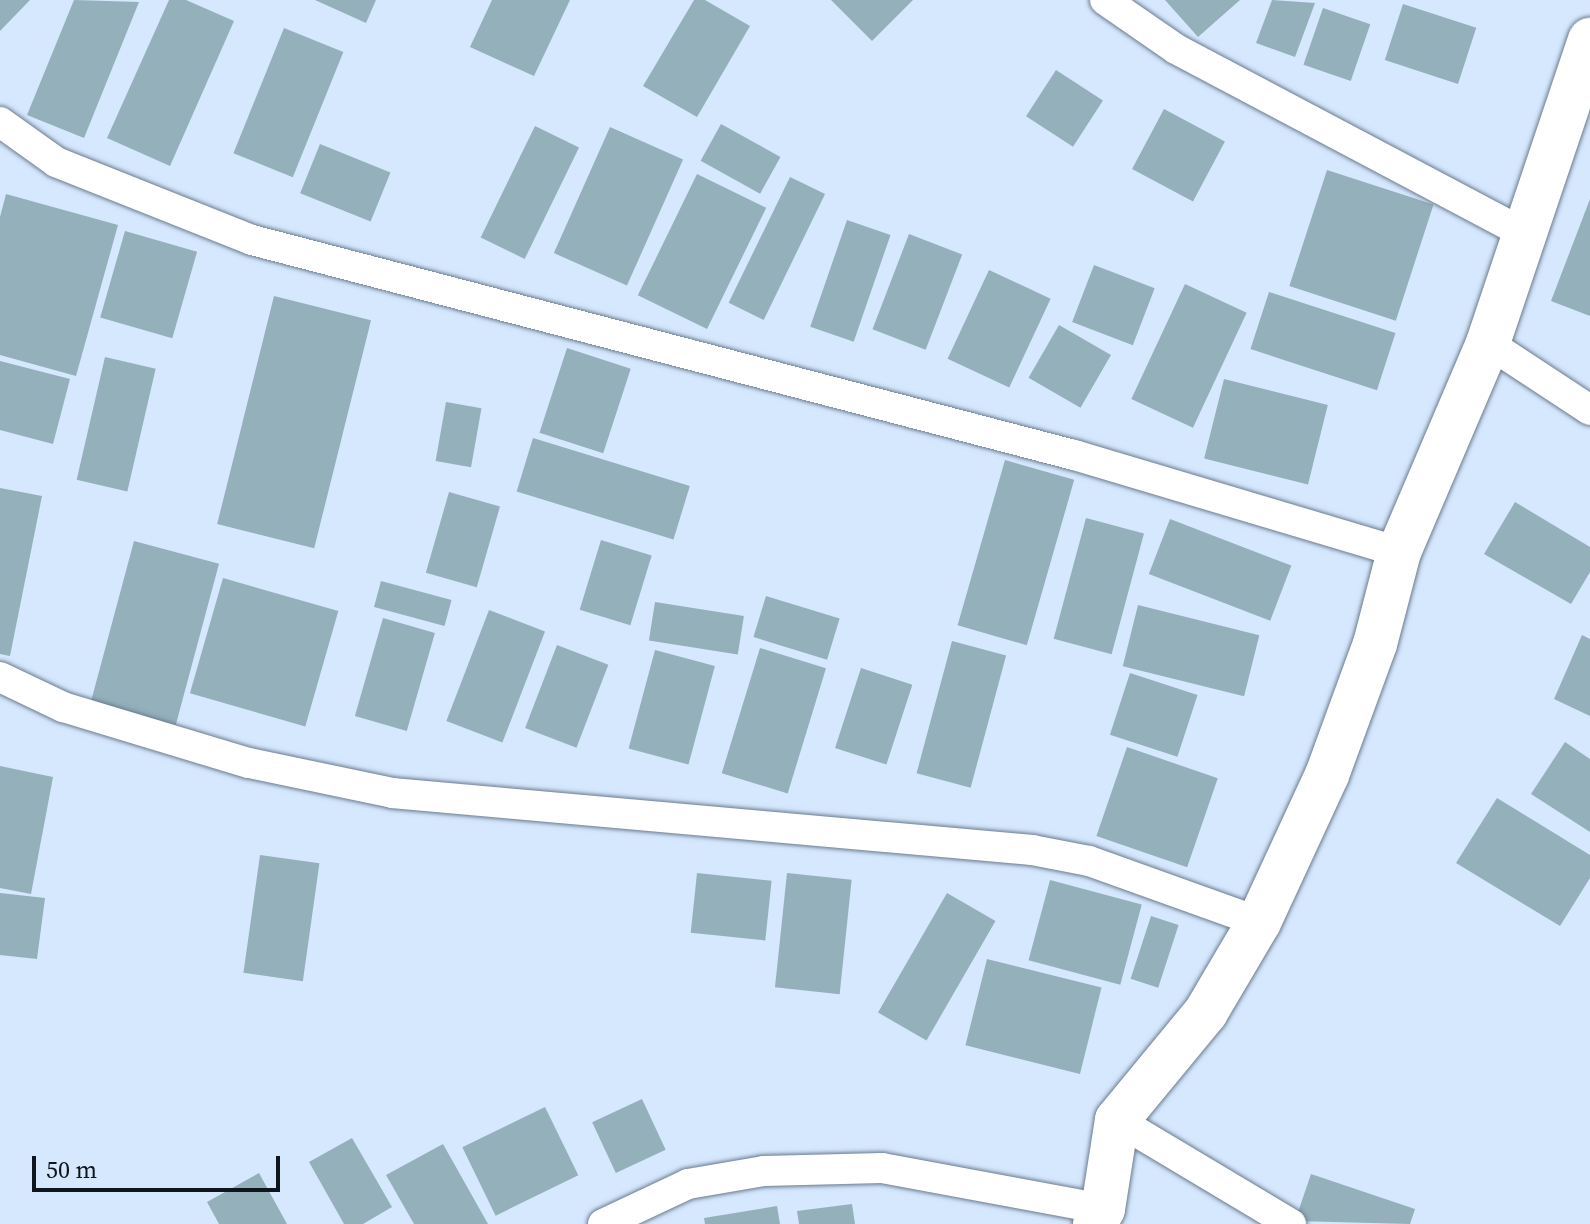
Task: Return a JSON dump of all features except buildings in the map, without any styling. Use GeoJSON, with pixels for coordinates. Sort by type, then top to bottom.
{"type":"FeatureCollection","features":[{"type":"Feature","properties":{"kind":"street"},"geometry":{"type":"LineString","coordinates":[[1105,0],[1176,49],[1521,232]]}},
{"type":"Feature","properties":{"kind":"street"},"geometry":{"type":"LineString","coordinates":[[603,1224],[688,1184],[764,1171],[882,1168],[1099,1217],[1117,1120],[1206,1012],[1259,922],[1327,775],[1375,644],[1399,552],[1488,343],[1521,232],[1590,40]]}},
{"type":"Feature","properties":{"kind":"street"},"geometry":{"type":"LineString","coordinates":[[0,122],[56,162],[252,240],[1074,455],[1399,552]]}},
{"type":"Feature","properties":{"kind":"street"},"geometry":{"type":"LineString","coordinates":[[1488,343],[1590,410]]}},
{"type":"Feature","properties":{"kind":"street"},"geometry":{"type":"LineString","coordinates":[[0,677],[63,707],[249,763],[392,793],[1032,850],[1089,861],[1259,922]]}},
{"type":"Feature","properties":{"kind":"street"},"geometry":{"type":"LineString","coordinates":[[1117,1120],[1291,1224]]}}]}
